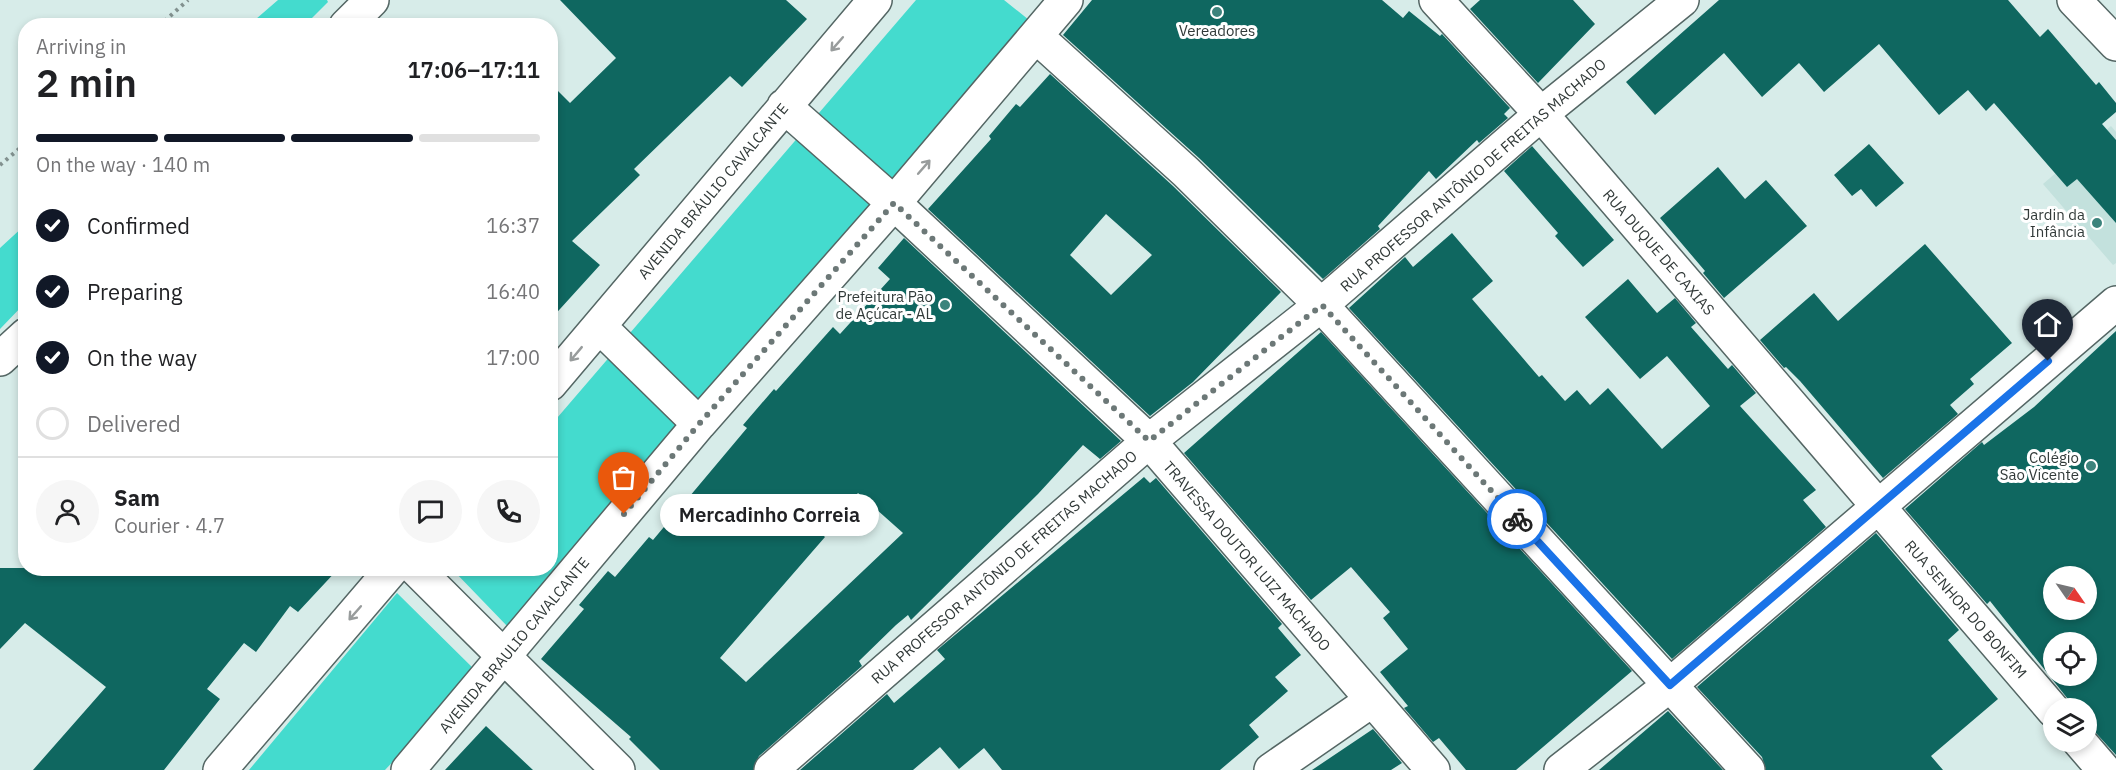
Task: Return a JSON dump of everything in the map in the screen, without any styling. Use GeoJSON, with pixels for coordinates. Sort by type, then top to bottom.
{"type":"FeatureCollection","features":[{"type":"Feature","properties":{"kind":"street"},"geometry":{"type":"LineString","coordinates":[[354,18],[372,0]]}},
{"type":"Feature","properties":{"kind":"street","name":"AVENIDA BRÁULIO CAVALCANTE"},"geometry":{"type":"LineString","coordinates":[[558,375],[875,0]]}},
{"type":"Feature","properties":{"kind":"street","name":"RUA DUQUE DE CAXIAS"},"geometry":{"type":"LineString","coordinates":[[1436,0],[1540,114],[1878,507]]}},
{"type":"Feature","properties":{"kind":"street","name":"RUA PROFESSOR ANTÔNIO DE FREITAS MACHADO"},"geometry":{"type":"LineString","coordinates":[[771,770],[1149,441],[1322,305],[1540,114],[1682,0]]}},
{"type":"Feature","properties":{"kind":"street"},"geometry":{"type":"LineString","coordinates":[[2074,0],[2116,44]]}},
{"type":"Feature","properties":{"kind":"street"},"geometry":{"type":"LineString","coordinates":[[1050,12],[1186,172],[1322,305],[1748,770]]}},
{"type":"Feature","properties":{"kind":"street","name":"AVENIDA BRAULIO CAVALCANTE"},"geometry":{"type":"LineString","coordinates":[[408,770],[699,424],[894,203],[1050,12]]}},
{"type":"Feature","properties":{"kind":"street","name":"TRAVESSA DOUTOR LUIZ MACHADO"},"geometry":{"type":"LineString","coordinates":[[784,106],[894,203],[1149,441],[1371,701],[1433,770]]}},
{"type":"Feature","properties":{"kind":"street"},"geometry":{"type":"LineString","coordinates":[[1561,770],[1670,685],[2116,303]]}},
{"type":"Feature","properties":{"kind":"street"},"geometry":{"type":"LineString","coordinates":[[599,326],[699,424]]}},
{"type":"Feature","properties":{"kind":"street"},"geometry":{"type":"LineString","coordinates":[[0,359],[18,342]]}},
{"type":"Feature","properties":{"kind":"street","name":"RUA SENHOR DO BONFIM"},"geometry":{"type":"LineString","coordinates":[[1878,507],[2043,698]]}},
{"type":"Feature","properties":{"kind":"street"},"geometry":{"type":"LineString","coordinates":[[220,770],[386,576]]}},
{"type":"Feature","properties":{"kind":"street"},"geometry":{"type":"LineString","coordinates":[[423,576],[618,770]]}},
{"type":"Feature","properties":{"kind":"street"},"geometry":{"type":"LineString","coordinates":[[1271,770],[1371,701]]}},
{"type":"Feature","properties":{"kind":"street"},"geometry":{"type":"LineString","coordinates":[[2088,752],[2104,770]]}},
{"type":"Feature","properties":{"kind":"path"},"geometry":{"type":"LineString","coordinates":[[168,18],[188,0]]}},
{"type":"Feature","properties":{"kind":"path"},"geometry":{"type":"LineString","coordinates":[[0,165],[18,149]]}},
{"type":"Feature","properties":{"kind":"shaded area"},"geometry":{"type":"Polygon","coordinates":[[[278,0],[327,0],[328,2],[312,18],[257,18],[278,0]]]}},
{"type":"Feature","properties":{"kind":"shaded area"},"geometry":{"type":"Polygon","coordinates":[[[916,0],[1004,0],[1029,20],[558,569],[558,417],[916,0]]]}},
{"type":"Feature","properties":{"kind":"shaded area","name":"Jardin da Infância"},"geometry":{"type":"Polygon","coordinates":[[[2111,126],[2116,132],[2116,263],[2113,265],[2043,184],[2111,126]]]}},
{"type":"Feature","properties":{"kind":"shaded area"},"geometry":{"type":"Polygon","coordinates":[[[18,231],[18,310],[0,329],[0,248],[18,231]]]}},
{"type":"Feature","properties":{"kind":"shaded area"},"geometry":{"type":"Polygon","coordinates":[[[459,576],[552,576],[508,627],[459,576]]]}},
{"type":"Feature","properties":{"kind":"shaded area"},"geometry":{"type":"Polygon","coordinates":[[[397,593],[477,672],[385,770],[249,770],[397,593]]]}},
{"type":"Feature","properties":{"kind":"building"},"geometry":{"type":"Polygon","coordinates":[[[560,0],[786,0],[807,19],[742,87],[730,76],[634,169],[640,175],[572,241],[600,265],[558,311],[558,91],[570,103],[616,58],[560,0]]]}},
{"type":"Feature","properties":{"kind":"building"},"geometry":{"type":"Polygon","coordinates":[[[1092,0],[1382,0],[1403,18],[1409,11],[1440,36],[1442,34],[1510,108],[1504,114],[1508,118],[1479,143],[1477,140],[1436,179],[1429,171],[1378,226],[1380,229],[1323,279],[1199,158],[1063,35],[1092,0]]]}},
{"type":"Feature","properties":{"kind":"building"},"geometry":{"type":"Polygon","coordinates":[[[1480,0],[1573,0],[1595,24],[1538,83],[1470,9],[1480,0]]]}},
{"type":"Feature","properties":{"kind":"building"},"geometry":{"type":"Polygon","coordinates":[[[1719,0],[2008,0],[2040,37],[2048,29],[2096,85],[2099,82],[2116,103],[2116,112],[2102,124],[2116,140],[2116,223],[2077,179],[2067,187],[1994,103],[1986,111],[1968,90],[1939,115],[1879,44],[1824,92],[1799,63],[1762,97],[1724,53],[1655,115],[1626,82],[1719,0]]]}},
{"type":"Feature","properties":{"kind":"building"},"geometry":{"type":"Polygon","coordinates":[[[1050,74],[1173,186],[1281,292],[1193,382],[1150,416],[928,209],[991,139],[989,136],[1016,104],[1020,107],[1050,74]],[[1106,214],[1070,255],[1111,295],[1152,255],[1106,214]]]}},
{"type":"Feature","properties":{"kind":"building"},"geometry":{"type":"Polygon","coordinates":[[[1869,144],[1904,183],[1876,207],[1861,189],[1852,196],[1834,175],[1869,144]]]}},
{"type":"Feature","properties":{"kind":"building"},"geometry":{"type":"Polygon","coordinates":[[[1532,146],[1614,240],[1583,267],[1555,236],[1558,233],[1504,171],[1532,146]]]}},
{"type":"Feature","properties":{"kind":"building"},"geometry":{"type":"Polygon","coordinates":[[[1718,167],[1745,199],[1766,180],[1807,226],[1724,298],[1703,273],[1705,271],[1660,218],[1718,167]]]}},
{"type":"Feature","properties":{"kind":"building"},"geometry":{"type":"Polygon","coordinates":[[[1452,233],[1493,281],[1472,299],[1539,377],[1542,375],[1565,401],[1577,390],[1590,405],[1608,388],[1662,449],[1710,406],[1667,356],[1640,379],[1585,317],[1628,279],[1657,313],[1675,298],[1696,323],[1691,327],[1728,369],[1732,365],[1756,393],[1740,406],[1816,490],[1803,500],[1826,527],[1672,659],[1349,308],[1405,257],[1413,267],[1452,233]]]}},
{"type":"Feature","properties":{"kind":"building"},"geometry":{"type":"Polygon","coordinates":[[[904,238],[1121,441],[1100,459],[1083,445],[1038,494],[911,620],[908,615],[896,625],[859,661],[862,666],[759,756],[753,770],[660,770],[629,739],[631,737],[541,659],[584,609],[579,605],[608,571],[615,577],[649,537],[653,540],[747,428],[743,425],[774,389],[776,391],[833,327],[840,334],[890,279],[878,268],[904,238]],[[858,493],[822,534],[825,537],[720,658],[746,682],[903,533],[858,493]]]}},
{"type":"Feature","properties":{"kind":"building"},"geometry":{"type":"Polygon","coordinates":[[[1925,244],[2012,343],[1970,379],[1974,384],[1950,405],[1958,414],[1883,478],[1800,381],[1786,367],[1784,368],[1760,340],[1814,293],[1838,321],[1925,244]]]}},
{"type":"Feature","properties":{"kind":"building"},"geometry":{"type":"Polygon","coordinates":[[[2116,331],[2116,755],[2097,734],[2097,698],[2067,698],[2058,686],[2097,686],[2097,632],[2043,632],[2043,668],[1990,601],[1987,604],[1905,509],[1982,442],[1984,445],[2034,407],[2116,331]]]}},
{"type":"Feature","properties":{"kind":"building"},"geometry":{"type":"Polygon","coordinates":[[[1321,332],[1632,671],[1516,770],[1466,770],[1439,738],[1433,742],[1404,708],[1408,706],[1380,672],[1408,649],[1383,618],[1390,612],[1351,567],[1311,600],[1184,453],[1321,332]]]}},
{"type":"Feature","properties":{"kind":"building"},"geometry":{"type":"Polygon","coordinates":[[[1144,477],[1150,483],[1156,478],[1282,624],[1278,628],[1301,655],[1275,677],[1288,691],[1249,725],[1259,737],[1220,770],[1002,770],[984,748],[959,769],[940,747],[913,770],[800,770],[887,694],[894,703],[945,659],[937,650],[1144,477]]]}},
{"type":"Feature","properties":{"kind":"building"},"geometry":{"type":"Polygon","coordinates":[[[1876,533],[1959,630],[1948,640],[1998,699],[1931,756],[1943,770],[1766,770],[1762,757],[1697,687],[1876,533]]]}},
{"type":"Feature","properties":{"kind":"building"},"geometry":{"type":"Polygon","coordinates":[[[0,568],[18,568],[18,576],[332,576],[298,612],[290,606],[256,652],[244,643],[207,689],[220,699],[164,770],[33,770],[106,687],[25,623],[0,649],[0,568]]]}},
{"type":"Feature","properties":{"kind":"building"},"geometry":{"type":"Polygon","coordinates":[[[1668,711],[1723,770],[1599,770],[1668,711]]]}},
{"type":"Feature","properties":{"kind":"building"},"geometry":{"type":"Polygon","coordinates":[[[486,726],[533,770],[445,770],[486,726]]]}},
{"type":"Feature","properties":{"kind":"building"},"geometry":{"type":"Polygon","coordinates":[[[1373,729],[1402,763],[1391,770],[1312,770],[1373,729]]]}},
{"type":"Feature","properties":{"kind":"way so far"},"geometry":{"type":"LineString","coordinates":[[624,514],[699,424],[894,203],[1149,441],[1322,305],[1517,519]]}},
{"type":"Feature","properties":{"kind":"place","name":"Vereadores"},"geometry":{"type":"Point","coordinates":[1217,12]}},
{"type":"Feature","properties":{"kind":"place","name":"Jardin da Infância"},"geometry":{"type":"Point","coordinates":[2097,223]}},
{"type":"Feature","properties":{"kind":"place","name":"Prefeitura Pão de Açúcar - AL"},"geometry":{"type":"Point","coordinates":[945,305]}},
{"type":"Feature","properties":{"kind":"place","name":"Colégio São Vicente"},"geometry":{"type":"Point","coordinates":[2091,466]}},
{"type":"Feature","properties":{"kind":"place","name":"Mercadinho Correia"},"geometry":{"type":"Point","coordinates":[624,514]}},
{"type":"Feature","properties":{"kind":"route"},"geometry":{"type":"LineString","coordinates":[[1517,519],[1670,685],[2048,361]]}}]}
